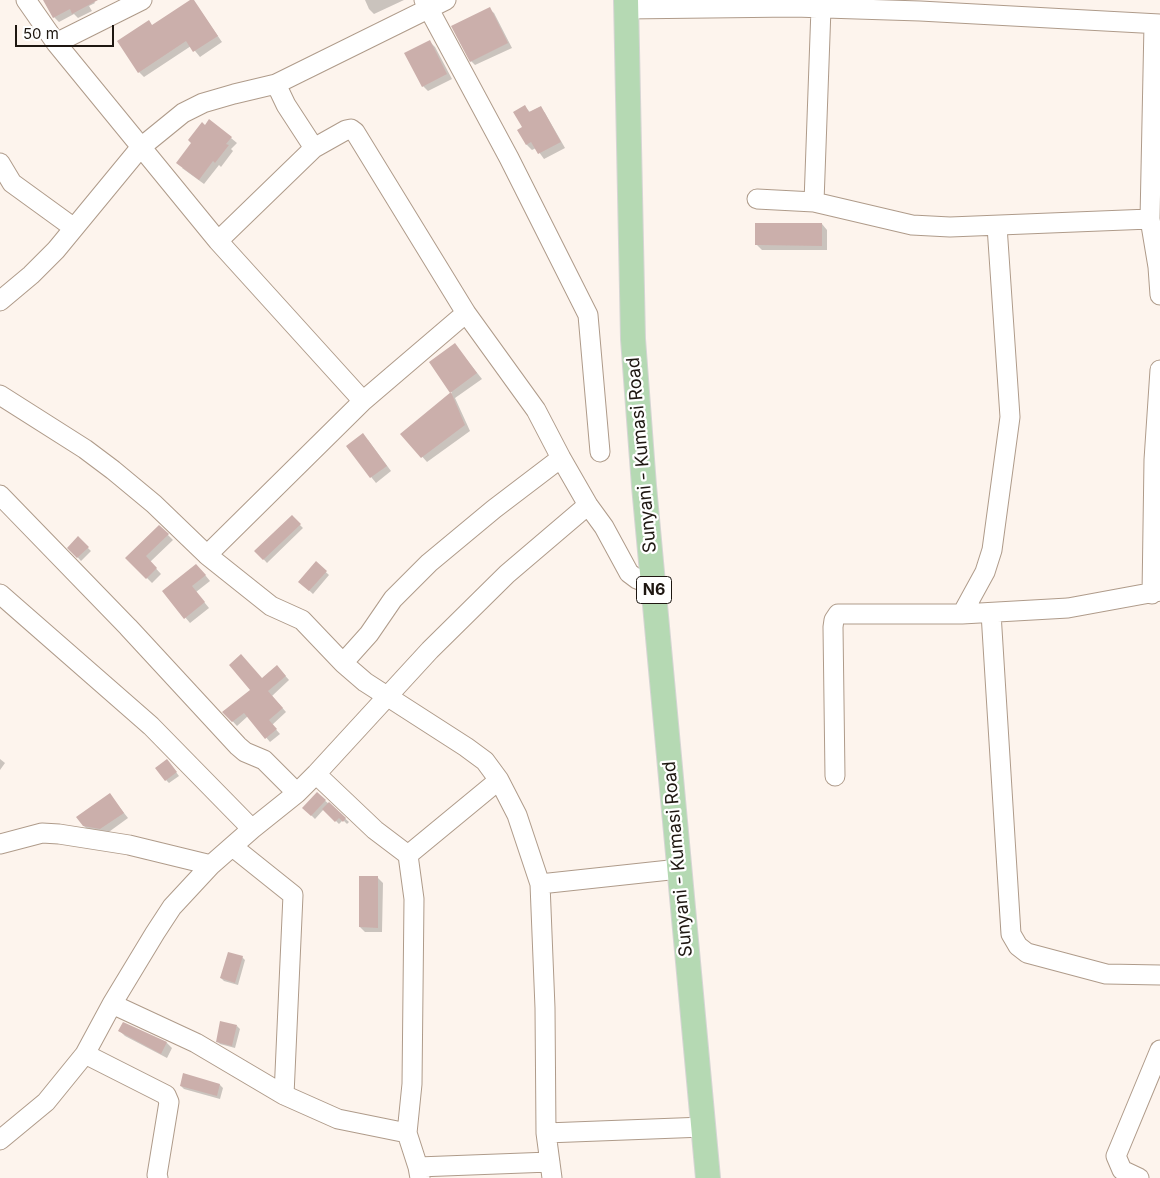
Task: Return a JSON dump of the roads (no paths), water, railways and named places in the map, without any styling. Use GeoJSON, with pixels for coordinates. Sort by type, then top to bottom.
{"type":"FeatureCollection","features":[{"type":"Feature","properties":{"kind":"main road","name":"Sunyani - Kumasi Road"},"geometry":{"type":"LineString","coordinates":[[626,4],[633,339],[644,486],[708,1178]]}},
{"type":"Feature","properties":{"kind":"street"},"geometry":{"type":"LineString","coordinates":[[26,0],[56,44],[218,241],[363,401]]}},
{"type":"Feature","properties":{"kind":"street"},"geometry":{"type":"LineString","coordinates":[[56,44],[142,0]]}},
{"type":"Feature","properties":{"kind":"street"},"geometry":{"type":"LineString","coordinates":[[0,301],[31,276],[56,250],[140,148],[183,113],[203,103],[276,84],[426,4],[446,0]]}},
{"type":"Feature","properties":{"kind":"street"},"geometry":{"type":"LineString","coordinates":[[626,4],[794,3],[821,8],[921,5],[1157,24],[1150,218],[1158,267],[1160,295]]}},
{"type":"Feature","properties":{"kind":"street"},"geometry":{"type":"LineString","coordinates":[[426,4],[509,158],[588,315],[589,346],[600,452]]}},
{"type":"Feature","properties":{"kind":"street"},"geometry":{"type":"LineString","coordinates":[[814,202],[821,8]]}},
{"type":"Feature","properties":{"kind":"street"},"geometry":{"type":"LineString","coordinates":[[276,84],[286,105],[314,148]]}},
{"type":"Feature","properties":{"kind":"street"},"geometry":{"type":"LineString","coordinates":[[218,241],[314,148],[346,130],[351,129],[355,132],[466,313],[536,410],[561,458],[630,573],[637,579],[654,586]]}},
{"type":"Feature","properties":{"kind":"street"},"geometry":{"type":"LineString","coordinates":[[0,163],[12,183],[74,228]]}},
{"type":"Feature","properties":{"kind":"street"},"geometry":{"type":"LineString","coordinates":[[757,199],[814,202],[912,225],[950,228],[1150,218]]}},
{"type":"Feature","properties":{"kind":"street"},"geometry":{"type":"LineString","coordinates":[[962,614],[985,572],[992,550],[1010,417],[997,226]]}},
{"type":"Feature","properties":{"kind":"street"},"geometry":{"type":"LineString","coordinates":[[207,554],[363,401],[466,313]]}},
{"type":"Feature","properties":{"kind":"street"},"geometry":{"type":"LineString","coordinates":[[835,776],[833,627],[834,620],[838,614],[962,614],[1068,608],[1156,593],[1154,460],[1160,370]]}},
{"type":"Feature","properties":{"kind":"street"},"geometry":{"type":"LineString","coordinates":[[0,395],[85,449],[154,504],[207,554],[271,606],[302,620],[364,682],[485,761],[499,780],[518,815],[540,884],[545,1008],[546,1133],[551,1170],[419,1172],[407,1133],[412,1084],[414,899],[408,855],[375,830],[316,774]]}},
{"type":"Feature","properties":{"kind":"street"},"geometry":{"type":"LineString","coordinates":[[343,663],[369,634],[393,599],[429,563],[494,509],[561,458]]}},
{"type":"Feature","properties":{"kind":"street"},"geometry":{"type":"LineString","coordinates":[[0,495],[128,627],[238,746],[245,752],[264,760],[297,793]]}},
{"type":"Feature","properties":{"kind":"street"},"geometry":{"type":"LineString","coordinates":[[0,1140],[46,1102],[86,1054],[112,1004],[172,907],[211,865],[297,793],[430,650],[507,574],[588,504]]}},
{"type":"Feature","properties":{"kind":"street"},"geometry":{"type":"LineString","coordinates":[[0,594],[151,726],[252,829]]}},
{"type":"Feature","properties":{"kind":"street"},"geometry":{"type":"LineString","coordinates":[[991,613],[1011,934],[1018,946],[1027,953],[1106,974],[1160,975]]}},
{"type":"Feature","properties":{"kind":"street"},"geometry":{"type":"LineString","coordinates":[[408,855],[499,780]]}},
{"type":"Feature","properties":{"kind":"street"},"geometry":{"type":"LineString","coordinates":[[0,844],[42,833],[59,834],[129,845],[211,865]]}},
{"type":"Feature","properties":{"kind":"street"},"geometry":{"type":"LineString","coordinates":[[232,847],[293,895],[284,1095]]}},
{"type":"Feature","properties":{"kind":"street"},"geometry":{"type":"LineString","coordinates":[[540,884],[679,869]]}},
{"type":"Feature","properties":{"kind":"street"},"geometry":{"type":"LineString","coordinates":[[112,1004],[196,1043],[284,1095],[338,1119],[407,1133]]}},
{"type":"Feature","properties":{"kind":"street"},"geometry":{"type":"LineString","coordinates":[[1139,1178],[1122,1170],[1116,1156],[1160,1050]]}},
{"type":"Feature","properties":{"kind":"street"},"geometry":{"type":"LineString","coordinates":[[86,1054],[169,1098],[156,1174],[158,1178]]}},
{"type":"Feature","properties":{"kind":"street"},"geometry":{"type":"LineString","coordinates":[[546,1133],[704,1127]]}}]}
